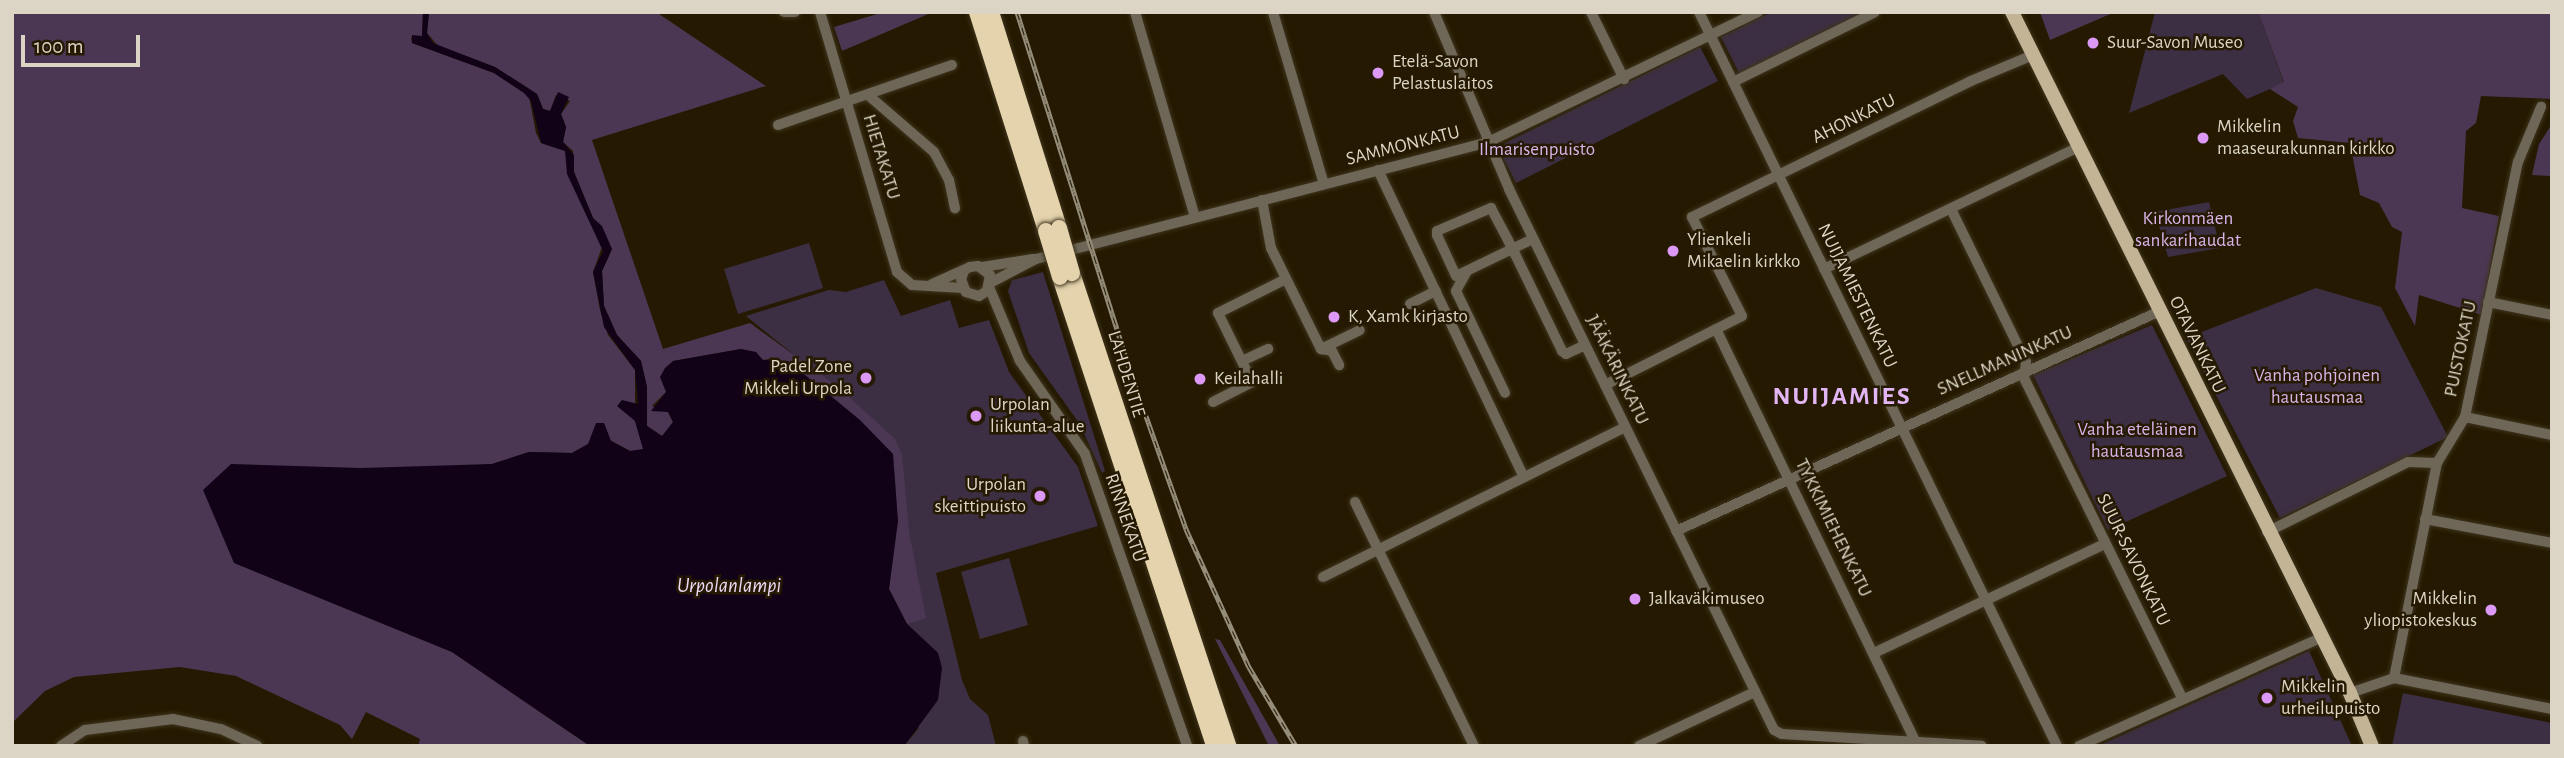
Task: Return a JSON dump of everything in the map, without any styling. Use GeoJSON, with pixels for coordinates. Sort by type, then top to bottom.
{"type":"FeatureCollection","features":[{"type":"Feature","properties":{"kind":"highway","name":"LAHDENTIE"},"geometry":{"type":"LineString","coordinates":[[976,12],[1052,230]]}},
{"type":"Feature","properties":{"kind":"highway","name":"LAHDENTIE"},"geometry":{"type":"LineString","coordinates":[[990,12],[1052,230],[1214,746]]}},
{"type":"Feature","properties":{"kind":"highway","name":"LAHDENTIE"},"geometry":{"type":"LineString","coordinates":[[1066,275],[1228,746]]}},
{"type":"Feature","properties":{"kind":"main road","name":"OTAVANKATU"},"geometry":{"type":"LineString","coordinates":[[2012,12],[2079,147],[2154,313],[2267,532],[2316,640],[2350,693],[2372,746]]}},
{"type":"Feature","properties":{"kind":"street"},"geometry":{"type":"LineString","coordinates":[[785,12],[795,12]]}},
{"type":"Feature","properties":{"kind":"street","name":"HIETAKATU"},"geometry":{"type":"LineString","coordinates":[[820,12],[897,272],[912,285],[932,284],[963,288]]}},
{"type":"Feature","properties":{"kind":"street"},"geometry":{"type":"LineString","coordinates":[[1135,12],[1195,216]]}},
{"type":"Feature","properties":{"kind":"street"},"geometry":{"type":"LineString","coordinates":[[1273,12],[1324,184]]}},
{"type":"Feature","properties":{"kind":"street","name":"JÄÄKÄRINKATU"},"geometry":{"type":"LineString","coordinates":[[1434,12],[1488,142],[1533,239],[1625,427],[1681,529],[1755,692],[1782,740]]}},
{"type":"Feature","properties":{"kind":"street"},"geometry":{"type":"LineString","coordinates":[[1591,12],[1624,79]]}},
{"type":"Feature","properties":{"kind":"street","name":"NUIJAMIESTENKATU"},"geometry":{"type":"LineString","coordinates":[[1699,12],[2057,746]]}},
{"type":"Feature","properties":{"kind":"street","name":"SAMMONKATU"},"geometry":{"type":"LineString","coordinates":[[964,271],[1036,259],[1488,142],[1624,79],[1758,12]]}},
{"type":"Feature","properties":{"kind":"street"},"geometry":{"type":"LineString","coordinates":[[1733,82],[1875,12]]}},
{"type":"Feature","properties":{"kind":"street","name":"AHONKATU"},"geometry":{"type":"LineString","coordinates":[[1716,329],[1742,316],[1692,217],[2033,55]]}},
{"type":"Feature","properties":{"kind":"street"},"geometry":{"type":"LineString","coordinates":[[778,125],[952,65]]}},
{"type":"Feature","properties":{"kind":"street"},"geometry":{"type":"LineString","coordinates":[[869,95],[933,152],[949,180],[955,208]]}},
{"type":"Feature","properties":{"kind":"street","name":"PUISTOKATU"},"geometry":{"type":"LineString","coordinates":[[2394,678],[2437,463],[2465,417],[2524,141],[2541,107]]}},
{"type":"Feature","properties":{"kind":"street"},"geometry":{"type":"LineString","coordinates":[[1824,269],[2079,147]]}},
{"type":"Feature","properties":{"kind":"street"},"geometry":{"type":"LineString","coordinates":[[1378,170],[1524,477]]}},
{"type":"Feature","properties":{"kind":"street"},"geometry":{"type":"LineString","coordinates":[[1262,200],[1271,248],[1321,349]]}},
{"type":"Feature","properties":{"kind":"street"},"geometry":{"type":"LineString","coordinates":[[1533,239],[1512,248],[1456,276],[1437,231],[1486,207],[1512,248],[1559,346],[1566,354],[1585,345]]}},
{"type":"Feature","properties":{"kind":"street","name":"SUUR-SAVONKATU"},"geometry":{"type":"LineString","coordinates":[[1951,209],[2026,362],[2024,372],[2105,544],[2182,698]]}},
{"type":"Feature","properties":{"kind":"street","name":"SAMMONKATU"},"geometry":{"type":"LineString","coordinates":[[974,296],[1036,259]]}},
{"type":"Feature","properties":{"kind":"street","name":"RINNEKATU"},"geometry":{"type":"LineString","coordinates":[[981,267],[1020,361],[1085,454],[1187,746]]}},
{"type":"Feature","properties":{"kind":"street"},"geometry":{"type":"LineString","coordinates":[[932,284],[964,271],[963,288],[1002,317]]}},
{"type":"Feature","properties":{"kind":"street"},"geometry":{"type":"LineString","coordinates":[[1468,271],[1456,291],[1505,393]]}},
{"type":"Feature","properties":{"kind":"street"},"geometry":{"type":"LineString","coordinates":[[1213,402],[1252,382],[1218,313],[1286,279]]}},
{"type":"Feature","properties":{"kind":"street"},"geometry":{"type":"LineString","coordinates":[[1410,304],[1436,291]]}},
{"type":"Feature","properties":{"kind":"street"},"geometry":{"type":"LineString","coordinates":[[2488,302],[2552,315]]}},
{"type":"Feature","properties":{"kind":"street","name":"SNELLMANINKATU"},"geometry":{"type":"LineString","coordinates":[[1681,529],[1788,477],[2154,313]]}},
{"type":"Feature","properties":{"kind":"street"},"geometry":{"type":"LineString","coordinates":[[1605,384],[1716,329]]}},
{"type":"Feature","properties":{"kind":"street","name":"TYKKIMIEHENKATU"},"geometry":{"type":"LineString","coordinates":[[1716,329],[1918,744]]}},
{"type":"Feature","properties":{"kind":"street"},"geometry":{"type":"LineString","coordinates":[[1321,349],[1360,330]]}},
{"type":"Feature","properties":{"kind":"street"},"geometry":{"type":"LineString","coordinates":[[1242,361],[1268,349]]}},
{"type":"Feature","properties":{"kind":"street"},"geometry":{"type":"LineString","coordinates":[[1321,349],[1332,351],[1337,361]]}},
{"type":"Feature","properties":{"kind":"street"},"geometry":{"type":"LineString","coordinates":[[2465,417],[2552,435]]}},
{"type":"Feature","properties":{"kind":"street"},"geometry":{"type":"LineString","coordinates":[[1323,577],[1625,427]]}},
{"type":"Feature","properties":{"kind":"street"},"geometry":{"type":"LineString","coordinates":[[2267,532],[2408,462],[2437,463]]}},
{"type":"Feature","properties":{"kind":"street"},"geometry":{"type":"LineString","coordinates":[[1355,502],[1474,746]]}},
{"type":"Feature","properties":{"kind":"street"},"geometry":{"type":"LineString","coordinates":[[2425,519],[2552,543]]}},
{"type":"Feature","properties":{"kind":"street"},"geometry":{"type":"LineString","coordinates":[[1874,653],[2105,544]]}},
{"type":"Feature","properties":{"kind":"street"},"geometry":{"type":"LineString","coordinates":[[2079,746],[2316,640]]}},
{"type":"Feature","properties":{"kind":"street"},"geometry":{"type":"LineString","coordinates":[[2350,693],[2394,678],[2552,709]]}},
{"type":"Feature","properties":{"kind":"street"},"geometry":{"type":"LineString","coordinates":[[1639,746],[1755,692]]}},
{"type":"Feature","properties":{"kind":"street"},"geometry":{"type":"LineString","coordinates":[[61,746],[85,730],[173,719],[221,729],[257,746]]}},
{"type":"Feature","properties":{"kind":"street"},"geometry":{"type":"LineString","coordinates":[[1782,740],[1982,746]]}},
{"type":"Feature","properties":{"kind":"green space"},"geometry":{"type":"Polygon","coordinates":[[[1771,12],[1864,12],[1739,73],[1721,37],[1771,12]]]}},
{"type":"Feature","properties":{"kind":"green space"},"geometry":{"type":"Polygon","coordinates":[[[2155,12],[2258,12],[2284,83],[2247,99],[2223,74],[2129,113],[2155,12]]]}},
{"type":"Feature","properties":{"kind":"green space","name":"Ilmarisenpuisto"},"geometry":{"type":"Polygon","coordinates":[[[1700,47],[1718,81],[1516,183],[1500,152],[1505,143],[1700,47]]]}},
{"type":"Feature","properties":{"kind":"green space","name":"Kirkonmäen sankarihaudat"},"geometry":{"type":"Polygon","coordinates":[[[2209,202],[2220,248],[2168,257],[2155,212],[2209,202]]]}},
{"type":"Feature","properties":{"kind":"green space"},"geometry":{"type":"Polygon","coordinates":[[[809,243],[823,288],[738,314],[724,269],[809,243]]]}},
{"type":"Feature","properties":{"kind":"green space"},"geometry":{"type":"Polygon","coordinates":[[[1043,272],[1105,471],[1102,473],[1079,423],[1029,353],[1008,291],[1012,280],[1043,272]]]}},
{"type":"Feature","properties":{"kind":"green space"},"geometry":{"type":"Polygon","coordinates":[[[884,280],[901,316],[950,300],[959,328],[989,320],[1009,372],[1078,467],[1098,526],[936,573],[962,680],[970,699],[988,715],[996,746],[904,746],[918,729],[938,653],[907,624],[793,354],[746,316],[829,290],[846,292],[884,280]]]}},
{"type":"Feature","properties":{"kind":"green space","name":"Vanha pohjoinen hautausmaa"},"geometry":{"type":"Polygon","coordinates":[[[2316,288],[2381,307],[2448,437],[2280,518],[2186,338],[2316,288]]]}},
{"type":"Feature","properties":{"kind":"green space","name":"Vanha eteläinen hautausmaa"},"geometry":{"type":"Polygon","coordinates":[[[2152,325],[2227,476],[2108,530],[2033,375],[2152,325]]]}},
{"type":"Feature","properties":{"kind":"green space"},"geometry":{"type":"Polygon","coordinates":[[[1009,558],[1028,625],[980,639],[961,572],[1009,558]]]}},
{"type":"Feature","properties":{"kind":"green space","name":"Mikkelin urheilupuisto"},"geometry":{"type":"Polygon","coordinates":[[[2309,651],[2352,746],[2098,746],[2309,651]]]}},
{"type":"Feature","properties":{"kind":"green space"},"geometry":{"type":"Polygon","coordinates":[[[2403,693],[2552,723],[2552,746],[2392,746],[2403,693]]]}},
{"type":"Feature","properties":{"kind":"shaded area"},"geometry":{"type":"Polygon","coordinates":[[[12,12],[423,12],[422,36],[411,38],[412,43],[494,73],[529,96],[536,133],[541,143],[565,151],[602,247],[593,272],[600,310],[608,335],[635,370],[635,421],[644,450],[630,451],[610,440],[604,423],[588,444],[572,453],[529,452],[492,464],[444,468],[361,468],[235,563],[452,652],[590,746],[418,746],[420,739],[366,712],[352,739],[340,725],[236,676],[180,667],[74,677],[45,691],[12,723],[12,12]]]}},
{"type":"Feature","properties":{"kind":"shaded area"},"geometry":{"type":"Polygon","coordinates":[[[429,12],[656,12],[766,86],[592,140],[663,349],[750,323],[838,387],[895,439],[902,455],[909,532],[926,618],[907,624],[889,589],[898,521],[893,454],[824,388],[775,358],[763,360],[741,349],[673,361],[666,392],[652,406],[668,412],[673,422],[670,431],[662,436],[647,426],[647,387],[641,361],[617,335],[604,306],[602,271],[612,249],[593,218],[574,172],[573,151],[563,142],[566,127],[561,114],[570,101],[556,95],[550,111],[543,109],[537,94],[495,67],[439,47],[427,33],[429,12]]]}},
{"type":"Feature","properties":{"kind":"shaded area"},"geometry":{"type":"Polygon","coordinates":[[[884,12],[933,12],[842,51],[834,27],[884,12]]]}},
{"type":"Feature","properties":{"kind":"shaded area"},"geometry":{"type":"Polygon","coordinates":[[[2040,12],[2115,12],[2050,40],[2040,12]]]}},
{"type":"Feature","properties":{"kind":"shaded area"},"geometry":{"type":"Polygon","coordinates":[[[2258,12],[2552,12],[2552,99],[2481,96],[2476,123],[2466,131],[2462,208],[2499,216],[2482,315],[2419,295],[2415,326],[2395,288],[2402,232],[2392,227],[2379,203],[2360,195],[2350,143],[2298,138],[2293,121],[2298,107],[2270,89],[2284,82],[2258,12]]]}},
{"type":"Feature","properties":{"kind":"shaded area"},"geometry":{"type":"Polygon","coordinates":[[[2552,124],[2552,176],[2532,175],[2539,144],[2552,124]]]}},
{"type":"Feature","properties":{"kind":"shaded area"},"geometry":{"type":"Polygon","coordinates":[[[1215,639],[1220,640],[1280,746],[1269,746],[1215,639]]]}},
{"type":"Feature","properties":{"kind":"water","name":"Urpolanlampi"},"geometry":{"type":"Polygon","coordinates":[[[423,12],[429,12],[427,33],[433,43],[495,67],[537,94],[543,109],[550,111],[558,92],[569,97],[561,114],[566,127],[563,142],[574,155],[574,172],[593,218],[602,226],[612,249],[602,271],[604,306],[617,335],[641,361],[647,387],[647,426],[662,436],[673,422],[668,412],[651,411],[666,392],[660,377],[673,361],[741,349],[756,352],[763,360],[788,361],[860,420],[893,454],[898,521],[889,589],[907,624],[938,653],[942,668],[938,700],[904,746],[590,746],[452,652],[234,563],[203,490],[231,464],[361,468],[492,464],[529,452],[572,453],[588,444],[596,423],[604,423],[611,441],[630,451],[643,449],[635,421],[617,406],[622,400],[638,404],[635,370],[604,327],[593,272],[603,251],[567,174],[565,151],[541,143],[531,101],[524,93],[494,73],[412,43],[412,35],[422,36],[423,12]]]}},
{"type":"Feature","properties":{"kind":"railway"},"geometry":{"type":"LineString","coordinates":[[1017,12],[1128,365],[1186,529],[1249,667],[1296,746]]}},
{"type":"Feature","properties":{"kind":"place","name":"Suur-Savon Museo"},"geometry":{"type":"Point","coordinates":[2093,43]}},
{"type":"Feature","properties":{"kind":"place","name":"Etelä-Savon Pelastuslaitos"},"geometry":{"type":"Point","coordinates":[1378,73]}},
{"type":"Feature","properties":{"kind":"place","name":"Mikkelin maaseurakunnan kirkko"},"geometry":{"type":"Point","coordinates":[2203,138]}},
{"type":"Feature","properties":{"kind":"place","name":"Ylienkeli Mikaelin kirkko"},"geometry":{"type":"Point","coordinates":[1673,251]}},
{"type":"Feature","properties":{"kind":"place","name":"K, Xamk kirjasto"},"geometry":{"type":"Point","coordinates":[1334,317]}},
{"type":"Feature","properties":{"kind":"place","name":"Padel Zone Mikkeli Urpola"},"geometry":{"type":"Point","coordinates":[866,378]}},
{"type":"Feature","properties":{"kind":"place","name":"Keilahalli"},"geometry":{"type":"Point","coordinates":[1200,379]}},
{"type":"Feature","properties":{"kind":"place","name":"Urpolan liikunta-alue"},"geometry":{"type":"Point","coordinates":[976,416]}},
{"type":"Feature","properties":{"kind":"place","name":"Urpolan skeittipuisto"},"geometry":{"type":"Point","coordinates":[1040,496]}},
{"type":"Feature","properties":{"kind":"place","name":"Jalkaväkimuseo"},"geometry":{"type":"Point","coordinates":[1635,599]}},
{"type":"Feature","properties":{"kind":"place","name":"Mikkelin yliopistokeskus"},"geometry":{"type":"Point","coordinates":[2491,610]}},
{"type":"Feature","properties":{"kind":"place","name":"Mikkelin urheilupuisto"},"geometry":{"type":"Point","coordinates":[2267,698]}},
{"type":"Feature","properties":{"kind":"district","name":"NUIJAMIES"},"geometry":{"type":"Point","coordinates":[1842,397]}}]}
